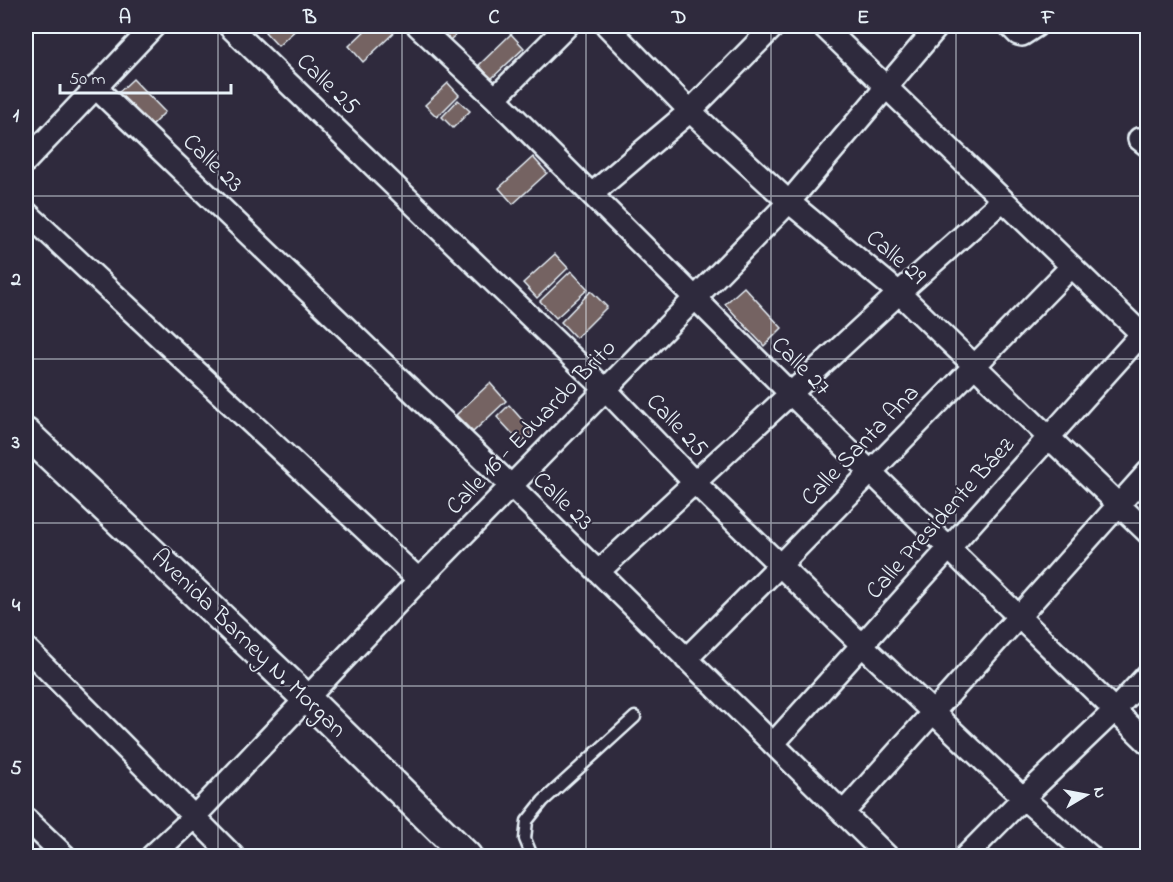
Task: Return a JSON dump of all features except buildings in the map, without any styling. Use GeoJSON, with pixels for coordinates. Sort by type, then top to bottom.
{"type":"FeatureCollection","features":[{"type":"Feature","properties":{"kind":"street","name":"Calle 25"},"geometry":{"type":"LineString","coordinates":[[229,26],[606,390],[694,482],[862,645],[1023,798],[1090,856]]}},
{"type":"Feature","properties":{"kind":"street","name":"Calle 27"},"geometry":{"type":"LineString","coordinates":[[418,26],[495,98],[791,394],[1148,743]]}},
{"type":"Feature","properties":{"kind":"street"},"geometry":{"type":"LineString","coordinates":[[495,98],[567,26]]}},
{"type":"Feature","properties":{"kind":"street","name":"Calle 29"},"geometry":{"type":"LineString","coordinates":[[607,26],[690,111],[789,202],[899,293],[1148,533]]}},
{"type":"Feature","properties":{"kind":"street"},"geometry":{"type":"LineString","coordinates":[[592,194],[690,111],[774,26]]}},
{"type":"Feature","properties":{"kind":"street"},"geometry":{"type":"LineString","coordinates":[[823,26],[1071,267],[1145,334]]}},
{"type":"Feature","properties":{"kind":"street","name":"Calle 16 - Eduardo Brito"},"geometry":{"type":"LineString","coordinates":[[152,856],[194,817],[308,700],[419,580],[789,202],[938,26]]}},
{"type":"Feature","properties":{"kind":"street"},"geometry":{"type":"LineString","coordinates":[[26,161],[149,27]]}},
{"type":"Feature","properties":{"kind":"street","name":"Calle 23"},"geometry":{"type":"LineString","coordinates":[[95,87],[511,486],[887,856]]}},
{"type":"Feature","properties":{"kind":"street"},"geometry":{"type":"LineString","coordinates":[[598,572],[899,293],[1003,200]]}},
{"type":"Feature","properties":{"kind":"street"},"geometry":{"type":"LineString","coordinates":[[26,212],[419,580]]}},
{"type":"Feature","properties":{"kind":"street","name":"Calle Santa Ana"},"geometry":{"type":"LineString","coordinates":[[686,659],[1071,267]]}},
{"type":"Feature","properties":{"kind":"street","name":"Calle Presidente Báez"},"geometry":{"type":"LineString","coordinates":[[773,744],[1048,438],[1145,334]]}},
{"type":"Feature","properties":{"kind":"street","name":"Avenida Barney N. Morgan"},"geometry":{"type":"LineString","coordinates":[[26,433],[308,700],[467,856]]}},
{"type":"Feature","properties":{"kind":"street"},"geometry":{"type":"LineString","coordinates":[[843,813],[1148,472]]}},
{"type":"Feature","properties":{"kind":"street"},"geometry":{"type":"LineString","coordinates":[[26,648],[233,856]]}},
{"type":"Feature","properties":{"kind":"street"},"geometry":{"type":"LineString","coordinates":[[968,856],[1148,674]]}},
{"type":"Feature","properties":{"kind":"street"},"geometry":{"type":"LineString","coordinates":[[26,819],[65,856]]}},
{"type":"Feature","properties":{"kind":"lane"},"geometry":{"type":"LineString","coordinates":[[532,856],[525,838],[526,821],[543,801],[635,717]]}}]}
